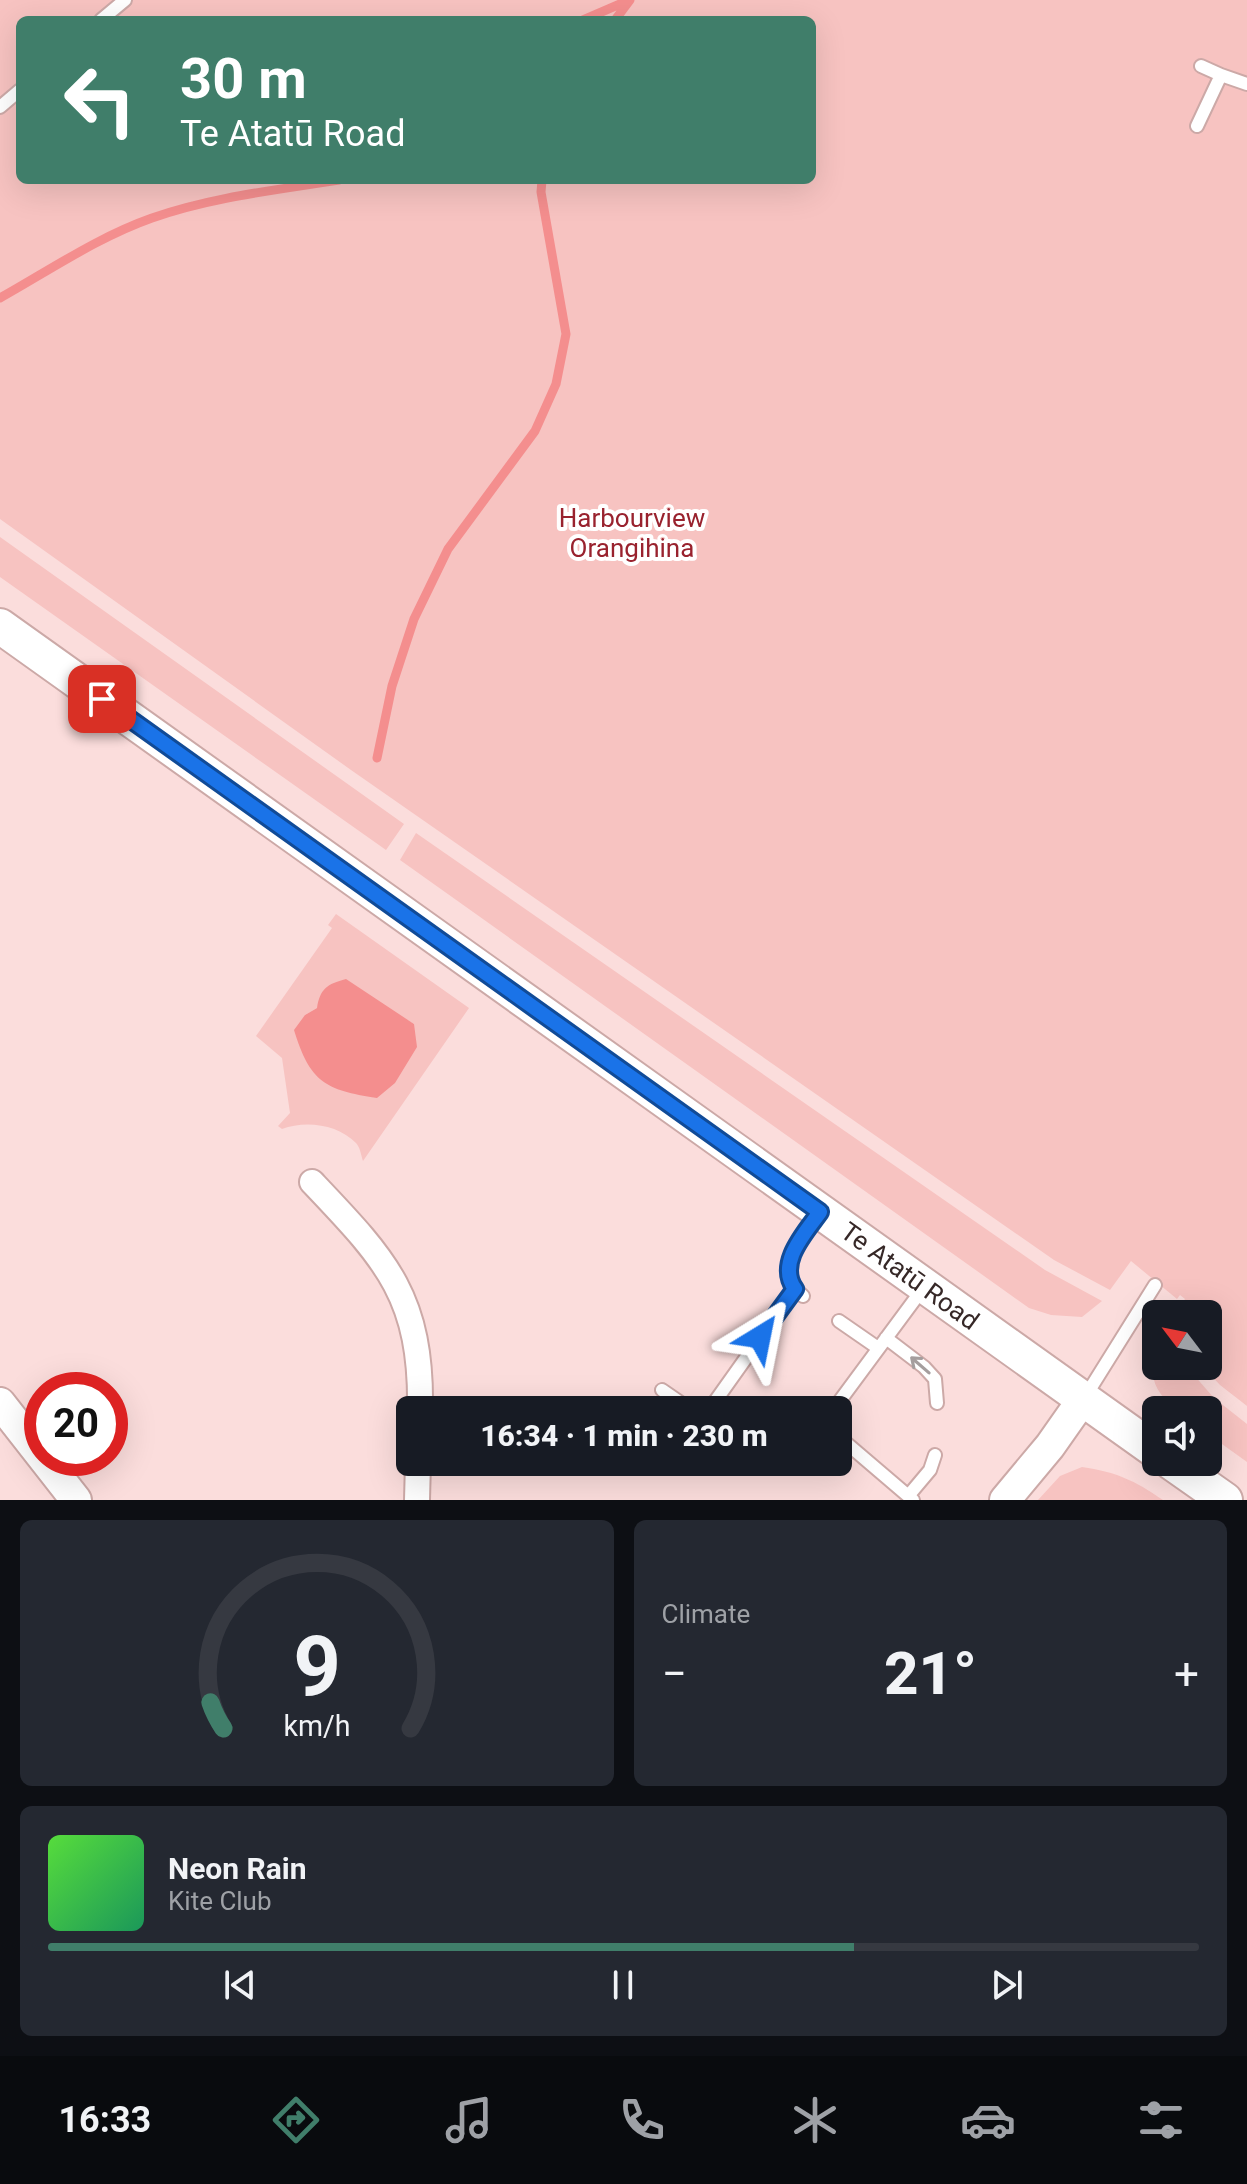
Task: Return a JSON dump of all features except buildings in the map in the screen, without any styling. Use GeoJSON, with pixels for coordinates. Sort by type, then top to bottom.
{"type":"FeatureCollection","features":[{"type":"Feature","properties":{"kind":"main road","name":"Te Atatū Road"},"geometry":{"type":"LineString","coordinates":[[0,626],[1142,1441]]}},
{"type":"Feature","properties":{"kind":"main road"},"geometry":{"type":"LineString","coordinates":[[1191,1476],[1225,1500]]}},
{"type":"Feature","properties":{"kind":"street"},"geometry":{"type":"LineString","coordinates":[[312,1182],[381,1258],[399,1289],[411,1317],[418,1354],[420,1396]]}},
{"type":"Feature","properties":{"kind":"street"},"geometry":{"type":"LineString","coordinates":[[1005,1500],[1050,1446],[1083,1399]]}},
{"type":"Feature","properties":{"kind":"street"},"geometry":{"type":"LineString","coordinates":[[0,1403],[76,1500]]}},
{"type":"Feature","properties":{"kind":"street"},"geometry":{"type":"LineString","coordinates":[[417,1500],[418,1476]]}},
{"type":"Feature","properties":{"kind":"lane"},"geometry":{"type":"LineString","coordinates":[[106,16],[125,0]]}},
{"type":"Feature","properties":{"kind":"lane"},"geometry":{"type":"LineString","coordinates":[[1201,66],[1247,84]]}},
{"type":"Feature","properties":{"kind":"lane"},"geometry":{"type":"LineString","coordinates":[[1197,126],[1221,75]]}},
{"type":"Feature","properties":{"kind":"lane"},"geometry":{"type":"LineString","coordinates":[[0,107],[16,93]]}},
{"type":"Feature","properties":{"kind":"lane"},"geometry":{"type":"LineString","coordinates":[[720,1396],[799,1292],[788,1276],[791,1258],[820,1212]]}},
{"type":"Feature","properties":{"kind":"lane"},"geometry":{"type":"LineString","coordinates":[[1083,1399],[1155,1285]]}},
{"type":"Feature","properties":{"kind":"lane"},"geometry":{"type":"LineString","coordinates":[[843,1396],[924,1286]]}},
{"type":"Feature","properties":{"kind":"lane"},"geometry":{"type":"LineString","coordinates":[[839,1321],[924,1367],[935,1379],[937,1403]]}},
{"type":"Feature","properties":{"kind":"lane"},"geometry":{"type":"LineString","coordinates":[[662,1390],[671,1396]]}},
{"type":"Feature","properties":{"kind":"lane"},"geometry":{"type":"LineString","coordinates":[[852,1448],[911,1497],[930,1470],[935,1455]]}},
{"type":"Feature","properties":{"kind":"green space","name":"Harbourview Orangihina"},"geometry":{"type":"Polygon","coordinates":[[[0,0],[1247,0],[1247,1406],[1215,1380],[1222,1380],[1222,1300],[1184,1300],[1180,1295],[1177,1299],[1131,1261],[1110,1290],[1054,1260],[351,770],[0,519],[0,0]]]}},
{"type":"Feature","properties":{"kind":"green space"},"geometry":{"type":"Polygon","coordinates":[[[0,537],[404,824],[386,850],[0,577],[0,537]]]}},
{"type":"Feature","properties":{"kind":"green space"},"geometry":{"type":"Polygon","coordinates":[[[416,833],[1045,1270],[1102,1301],[1082,1317],[1051,1315],[1029,1308],[400,860],[416,833]]]}},
{"type":"Feature","properties":{"kind":"green space"},"geometry":{"type":"Polygon","coordinates":[[[336,914],[469,1008],[363,1161],[357,1145],[331,1128],[311,1124],[282,1129],[278,1126],[290,1113],[282,1058],[256,1036],[332,928],[328,925],[336,914]],[[317,1008],[305,1015],[414,1024],[394,1012],[317,1008]]]}},
{"type":"Feature","properties":{"kind":"green space"},"geometry":{"type":"Polygon","coordinates":[[[1198,1380],[1212,1396],[1163,1396],[1155,1382],[1198,1380]]]}},
{"type":"Feature","properties":{"kind":"green space"},"geometry":{"type":"Polygon","coordinates":[[[1222,1404],[1247,1424],[1247,1462],[1222,1444],[1222,1404]]]}},
{"type":"Feature","properties":{"kind":"green space"},"geometry":{"type":"Polygon","coordinates":[[[1082,1467],[1124,1478],[1163,1500],[1038,1500],[1060,1476],[1082,1467]]]}},
{"type":"Feature","properties":{"kind":"shaded area"},"geometry":{"type":"Polygon","coordinates":[[[346,979],[414,1024],[417,1047],[395,1083],[377,1098],[344,1091],[322,1080],[306,1061],[294,1030],[305,1015],[317,1008],[326,988],[346,979]]]}},
{"type":"Feature","properties":{"kind":"waterway"},"geometry":{"type":"LineString","coordinates":[[592,16],[629,0]]}},
{"type":"Feature","properties":{"kind":"waterway"},"geometry":{"type":"LineString","coordinates":[[618,16],[630,0]]}},
{"type":"Feature","properties":{"kind":"waterway"},"geometry":{"type":"LineString","coordinates":[[0,298],[93,244],[152,218],[221,199],[313,184]]}},
{"type":"Feature","properties":{"kind":"waterway"},"geometry":{"type":"LineString","coordinates":[[377,758],[392,686],[414,619],[448,549],[535,431],[556,384],[566,334],[542,184]]}},
{"type":"Feature","properties":{"kind":"route"},"geometry":{"type":"LineString","coordinates":[[102,699],[820,1212],[791,1258],[788,1276],[795,1289],[760,1337]]}}]}
